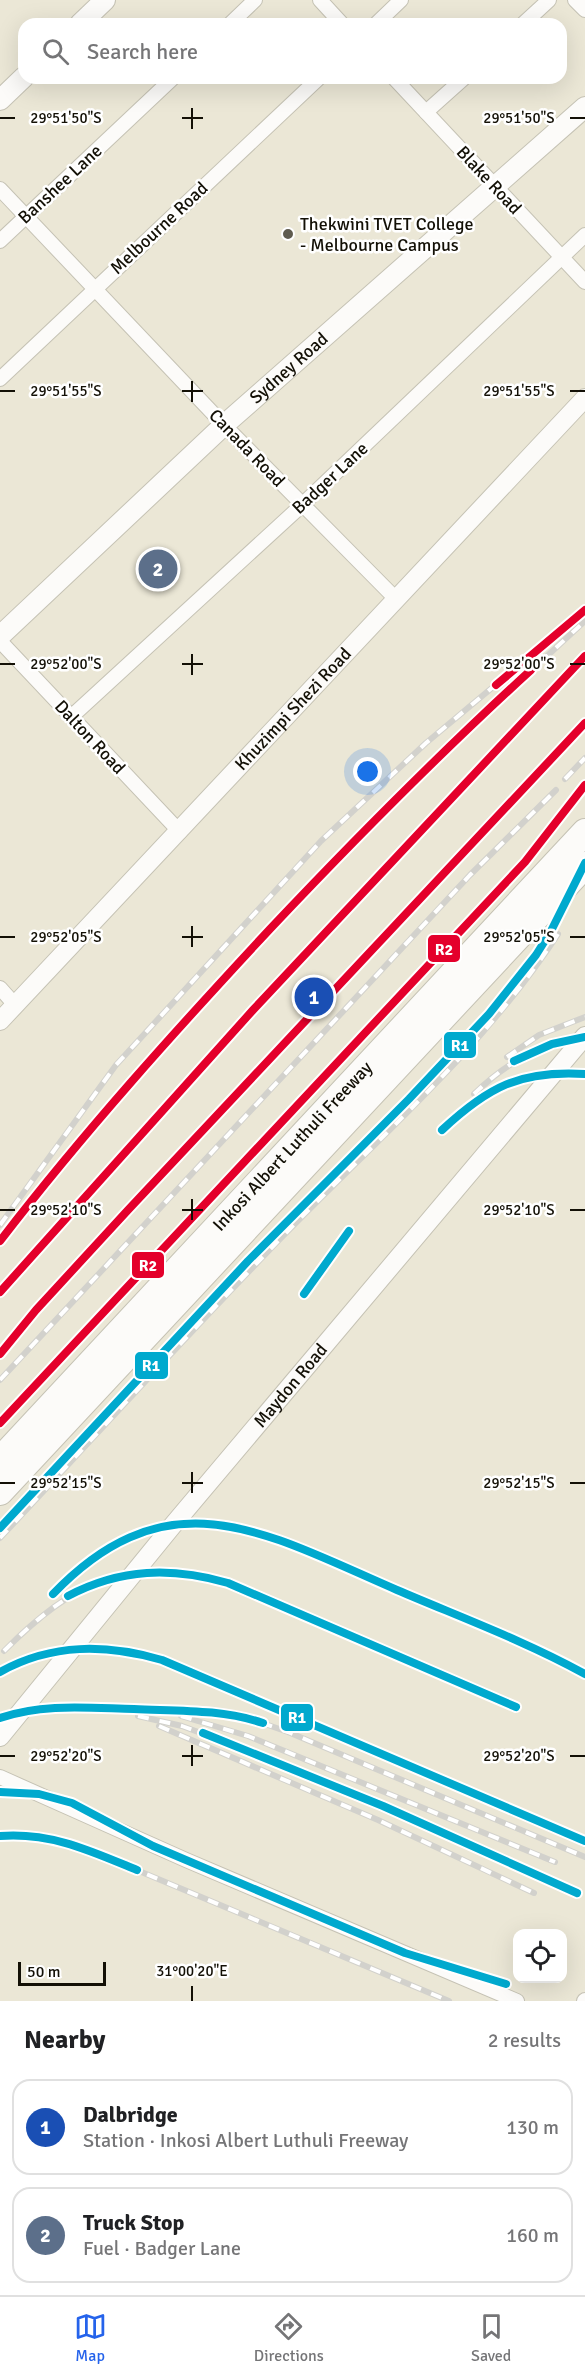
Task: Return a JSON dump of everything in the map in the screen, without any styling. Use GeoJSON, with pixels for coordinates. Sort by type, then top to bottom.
{"type":"FeatureCollection","features":[{"type":"Feature","properties":{"kind":"highway","name":"Inkosi Albert Luthuli Freeway"},"geometry":{"type":"LineString","coordinates":[[0,1460],[585,832]]}},
{"type":"Feature","properties":{"kind":"highway","name":"Inkosi Albert Luthuli Freeway"},"geometry":{"type":"LineString","coordinates":[[0,1492],[585,865]]}},
{"type":"Feature","properties":{"kind":"main road"},"geometry":{"type":"LineString","coordinates":[[86,18],[105,0]]}},
{"type":"Feature","properties":{"kind":"main road"},"geometry":{"type":"LineString","coordinates":[[0,100],[18,83]]}},
{"type":"Feature","properties":{"kind":"main road","name":"Sydney Road"},"geometry":{"type":"LineString","coordinates":[[0,636],[224,425],[585,107]]}},
{"type":"Feature","properties":{"kind":"street"},"geometry":{"type":"LineString","coordinates":[[236,18],[255,0]]}},
{"type":"Feature","properties":{"kind":"street"},"geometry":{"type":"LineString","coordinates":[[320,0],[336,18]]}},
{"type":"Feature","properties":{"kind":"street"},"geometry":{"type":"LineString","coordinates":[[382,18],[401,0]]}},
{"type":"Feature","properties":{"kind":"street"},"geometry":{"type":"LineString","coordinates":[[530,18],[549,0]]}},
{"type":"Feature","properties":{"kind":"street"},"geometry":{"type":"LineString","coordinates":[[575,0],[585,10]]}},
{"type":"Feature","properties":{"kind":"street","name":"Banshee Lane"},"geometry":{"type":"LineString","coordinates":[[0,241],[167,84]]}},
{"type":"Feature","properties":{"kind":"street","name":"Melbourne Road"},"geometry":{"type":"LineString","coordinates":[[0,379],[313,84]]}},
{"type":"Feature","properties":{"kind":"street","name":"Blake Road"},"geometry":{"type":"LineString","coordinates":[[400,84],[585,282]]}},
{"type":"Feature","properties":{"kind":"street"},"geometry":{"type":"LineString","coordinates":[[426,112],[457,84]]}},
{"type":"Feature","properties":{"kind":"street","name":"Canada Road"},"geometry":{"type":"LineString","coordinates":[[0,189],[224,425],[398,600]]}},
{"type":"Feature","properties":{"kind":"street","name":"Badger Lane"},"geometry":{"type":"LineString","coordinates":[[71,717],[302,505],[585,235]]}},
{"type":"Feature","properties":{"kind":"street","name":"Khuzimpi Shezi Road"},"geometry":{"type":"LineString","coordinates":[[0,1021],[398,600],[585,398]]}},
{"type":"Feature","properties":{"kind":"street","name":"Dalton Road"},"geometry":{"type":"LineString","coordinates":[[0,641],[180,832]]}},
{"type":"Feature","properties":{"kind":"street"},"geometry":{"type":"LineString","coordinates":[[0,988],[16,1006]]}},
{"type":"Feature","properties":{"kind":"street","name":"Maydon Road"},"geometry":{"type":"LineString","coordinates":[[0,1737],[173,1525],[585,1036]]}},
{"type":"Feature","properties":{"kind":"street"},"geometry":{"type":"LineString","coordinates":[[0,1777],[186,1860],[517,2001]]}},
{"type":"Feature","properties":{"kind":"railway"},"geometry":{"type":"LineString","coordinates":[[0,1225],[116,1065],[321,841],[426,743],[585,610]]}},
{"type":"Feature","properties":{"kind":"railway"},"geometry":{"type":"LineString","coordinates":[[0,1241],[105,1111],[284,915],[402,790],[585,621]]}},
{"type":"Feature","properties":{"kind":"railway"},"geometry":{"type":"LineString","coordinates":[[0,1354],[36,1310],[128,1210],[585,723]]}},
{"type":"Feature","properties":{"kind":"railway"},"geometry":{"type":"LineString","coordinates":[[565,779],[585,758]]}},
{"type":"Feature","properties":{"kind":"railway"},"geometry":{"type":"LineString","coordinates":[[0,1380],[470,875],[556,790]]}},
{"type":"Feature","properties":{"kind":"railway"},"geometry":{"type":"LineString","coordinates":[[0,1538],[247,1273],[463,1054],[529,976],[558,934]]}},
{"type":"Feature","properties":{"kind":"railway"},"geometry":{"type":"LineString","coordinates":[[507,1057],[539,1035],[585,1017]]}},
{"type":"Feature","properties":{"kind":"railway"},"geometry":{"type":"LineString","coordinates":[[474,1094],[511,1064],[525,1056],[553,1044],[585,1037]]}},
{"type":"Feature","properties":{"kind":"railway"},"geometry":{"type":"LineString","coordinates":[[442,1130],[490,1092],[506,1084],[542,1075],[585,1074]]}},
{"type":"Feature","properties":{"kind":"railway"},"geometry":{"type":"LineString","coordinates":[[304,1294],[349,1231]]}},
{"type":"Feature","properties":{"kind":"railway"},"geometry":{"type":"LineString","coordinates":[[53,1594],[96,1557],[138,1534],[179,1524],[220,1525],[262,1534],[305,1550],[516,1640],[585,1674]]}},
{"type":"Feature","properties":{"kind":"railway"},"geometry":{"type":"LineString","coordinates":[[4,1651],[54,1607],[79,1591],[105,1580],[132,1573],[161,1572],[193,1575],[228,1583],[516,1707]]}},
{"type":"Feature","properties":{"kind":"railway"},"geometry":{"type":"LineString","coordinates":[[0,1672],[39,1656],[80,1649],[120,1651],[162,1660],[585,1841]]}},
{"type":"Feature","properties":{"kind":"railway"},"geometry":{"type":"LineString","coordinates":[[0,1718],[20,1712],[65,1708],[212,1712],[248,1718],[288,1732],[585,1857]]}},
{"type":"Feature","properties":{"kind":"railway"},"geometry":{"type":"LineString","coordinates":[[138,1716],[182,1726],[284,1764],[577,1893]]}},
{"type":"Feature","properties":{"kind":"railway"},"geometry":{"type":"LineString","coordinates":[[181,1716],[248,1736],[555,1862]]}},
{"type":"Feature","properties":{"kind":"railway"},"geometry":{"type":"LineString","coordinates":[[159,1726],[378,1820],[534,1893]]}},
{"type":"Feature","properties":{"kind":"railway"},"geometry":{"type":"LineString","coordinates":[[0,1792],[39,1794],[72,1803],[153,1846],[405,1953],[506,1984]]}},
{"type":"Feature","properties":{"kind":"railway"},"geometry":{"type":"LineString","coordinates":[[0,1836],[37,1836],[77,1845],[449,2001]]}},
{"type":"Feature","properties":{"kind":"transit line","name":"R2"},"geometry":{"type":"LineString","coordinates":[[496,685],[585,610]]}},
{"type":"Feature","properties":{"kind":"transit line","name":"R2"},"geometry":{"type":"LineString","coordinates":[[0,1292],[253,1010],[585,656]]}},
{"type":"Feature","properties":{"kind":"transit line","name":"R2"},"geometry":{"type":"LineString","coordinates":[[0,1241],[64,1160],[131,1082],[270,929],[398,797],[531,670]]}},
{"type":"Feature","properties":{"kind":"transit line","name":"R2"},"geometry":{"type":"LineString","coordinates":[[0,1354],[36,1310],[128,1210],[585,723]]}},
{"type":"Feature","properties":{"kind":"transit line","name":"R2"},"geometry":{"type":"LineString","coordinates":[[0,1423],[525,862],[585,785]]}},
{"type":"Feature","properties":{"kind":"transit line","name":"R1"},"geometry":{"type":"LineString","coordinates":[[0,1528],[248,1261],[409,1099],[489,1014],[536,955],[551,931],[585,863]]}},
{"type":"Feature","properties":{"kind":"transit line","name":"R1"},"geometry":{"type":"LineString","coordinates":[[514,1061],[552,1044],[585,1037]]}},
{"type":"Feature","properties":{"kind":"transit line","name":"R1"},"geometry":{"type":"LineString","coordinates":[[442,1130],[490,1092],[506,1084],[542,1075],[585,1074]]}},
{"type":"Feature","properties":{"kind":"transit line","name":"R1"},"geometry":{"type":"LineString","coordinates":[[304,1294],[349,1231]]}},
{"type":"Feature","properties":{"kind":"transit line","name":"R1"},"geometry":{"type":"LineString","coordinates":[[53,1594],[96,1557],[138,1534],[179,1524],[220,1525],[262,1534],[305,1550],[516,1640],[585,1674]]}},
{"type":"Feature","properties":{"kind":"transit line","name":"R1"},"geometry":{"type":"LineString","coordinates":[[68,1596],[107,1580],[147,1573],[187,1574],[228,1583],[516,1707]]}},
{"type":"Feature","properties":{"kind":"transit line","name":"R1"},"geometry":{"type":"LineString","coordinates":[[0,1672],[39,1656],[80,1649],[120,1651],[162,1660],[585,1841]]}},
{"type":"Feature","properties":{"kind":"transit line","name":"R1"},"geometry":{"type":"LineString","coordinates":[[0,1718],[33,1710],[83,1707],[199,1712],[231,1715],[263,1723]]}},
{"type":"Feature","properties":{"kind":"transit line","name":"R1"},"geometry":{"type":"LineString","coordinates":[[203,1733],[383,1806],[577,1893]]}},
{"type":"Feature","properties":{"kind":"transit line","name":"R1"},"geometry":{"type":"LineString","coordinates":[[0,1792],[39,1794],[72,1803],[153,1846],[405,1953],[506,1984]]}},
{"type":"Feature","properties":{"kind":"transit line","name":"R1"},"geometry":{"type":"LineString","coordinates":[[0,1836],[54,1840],[87,1850],[137,1870]]}},
{"type":"Feature","properties":{"kind":"place","name":"Thekwini TVET College - Melbourne Campus"},"geometry":{"type":"Point","coordinates":[288,234]}},
{"type":"Feature","properties":{"kind":"place","name":"Truck Stop"},"geometry":{"type":"Point","coordinates":[158,569]}},
{"type":"Feature","properties":{"kind":"place","name":"Dalbridge"},"geometry":{"type":"Point","coordinates":[314,997]}}]}
